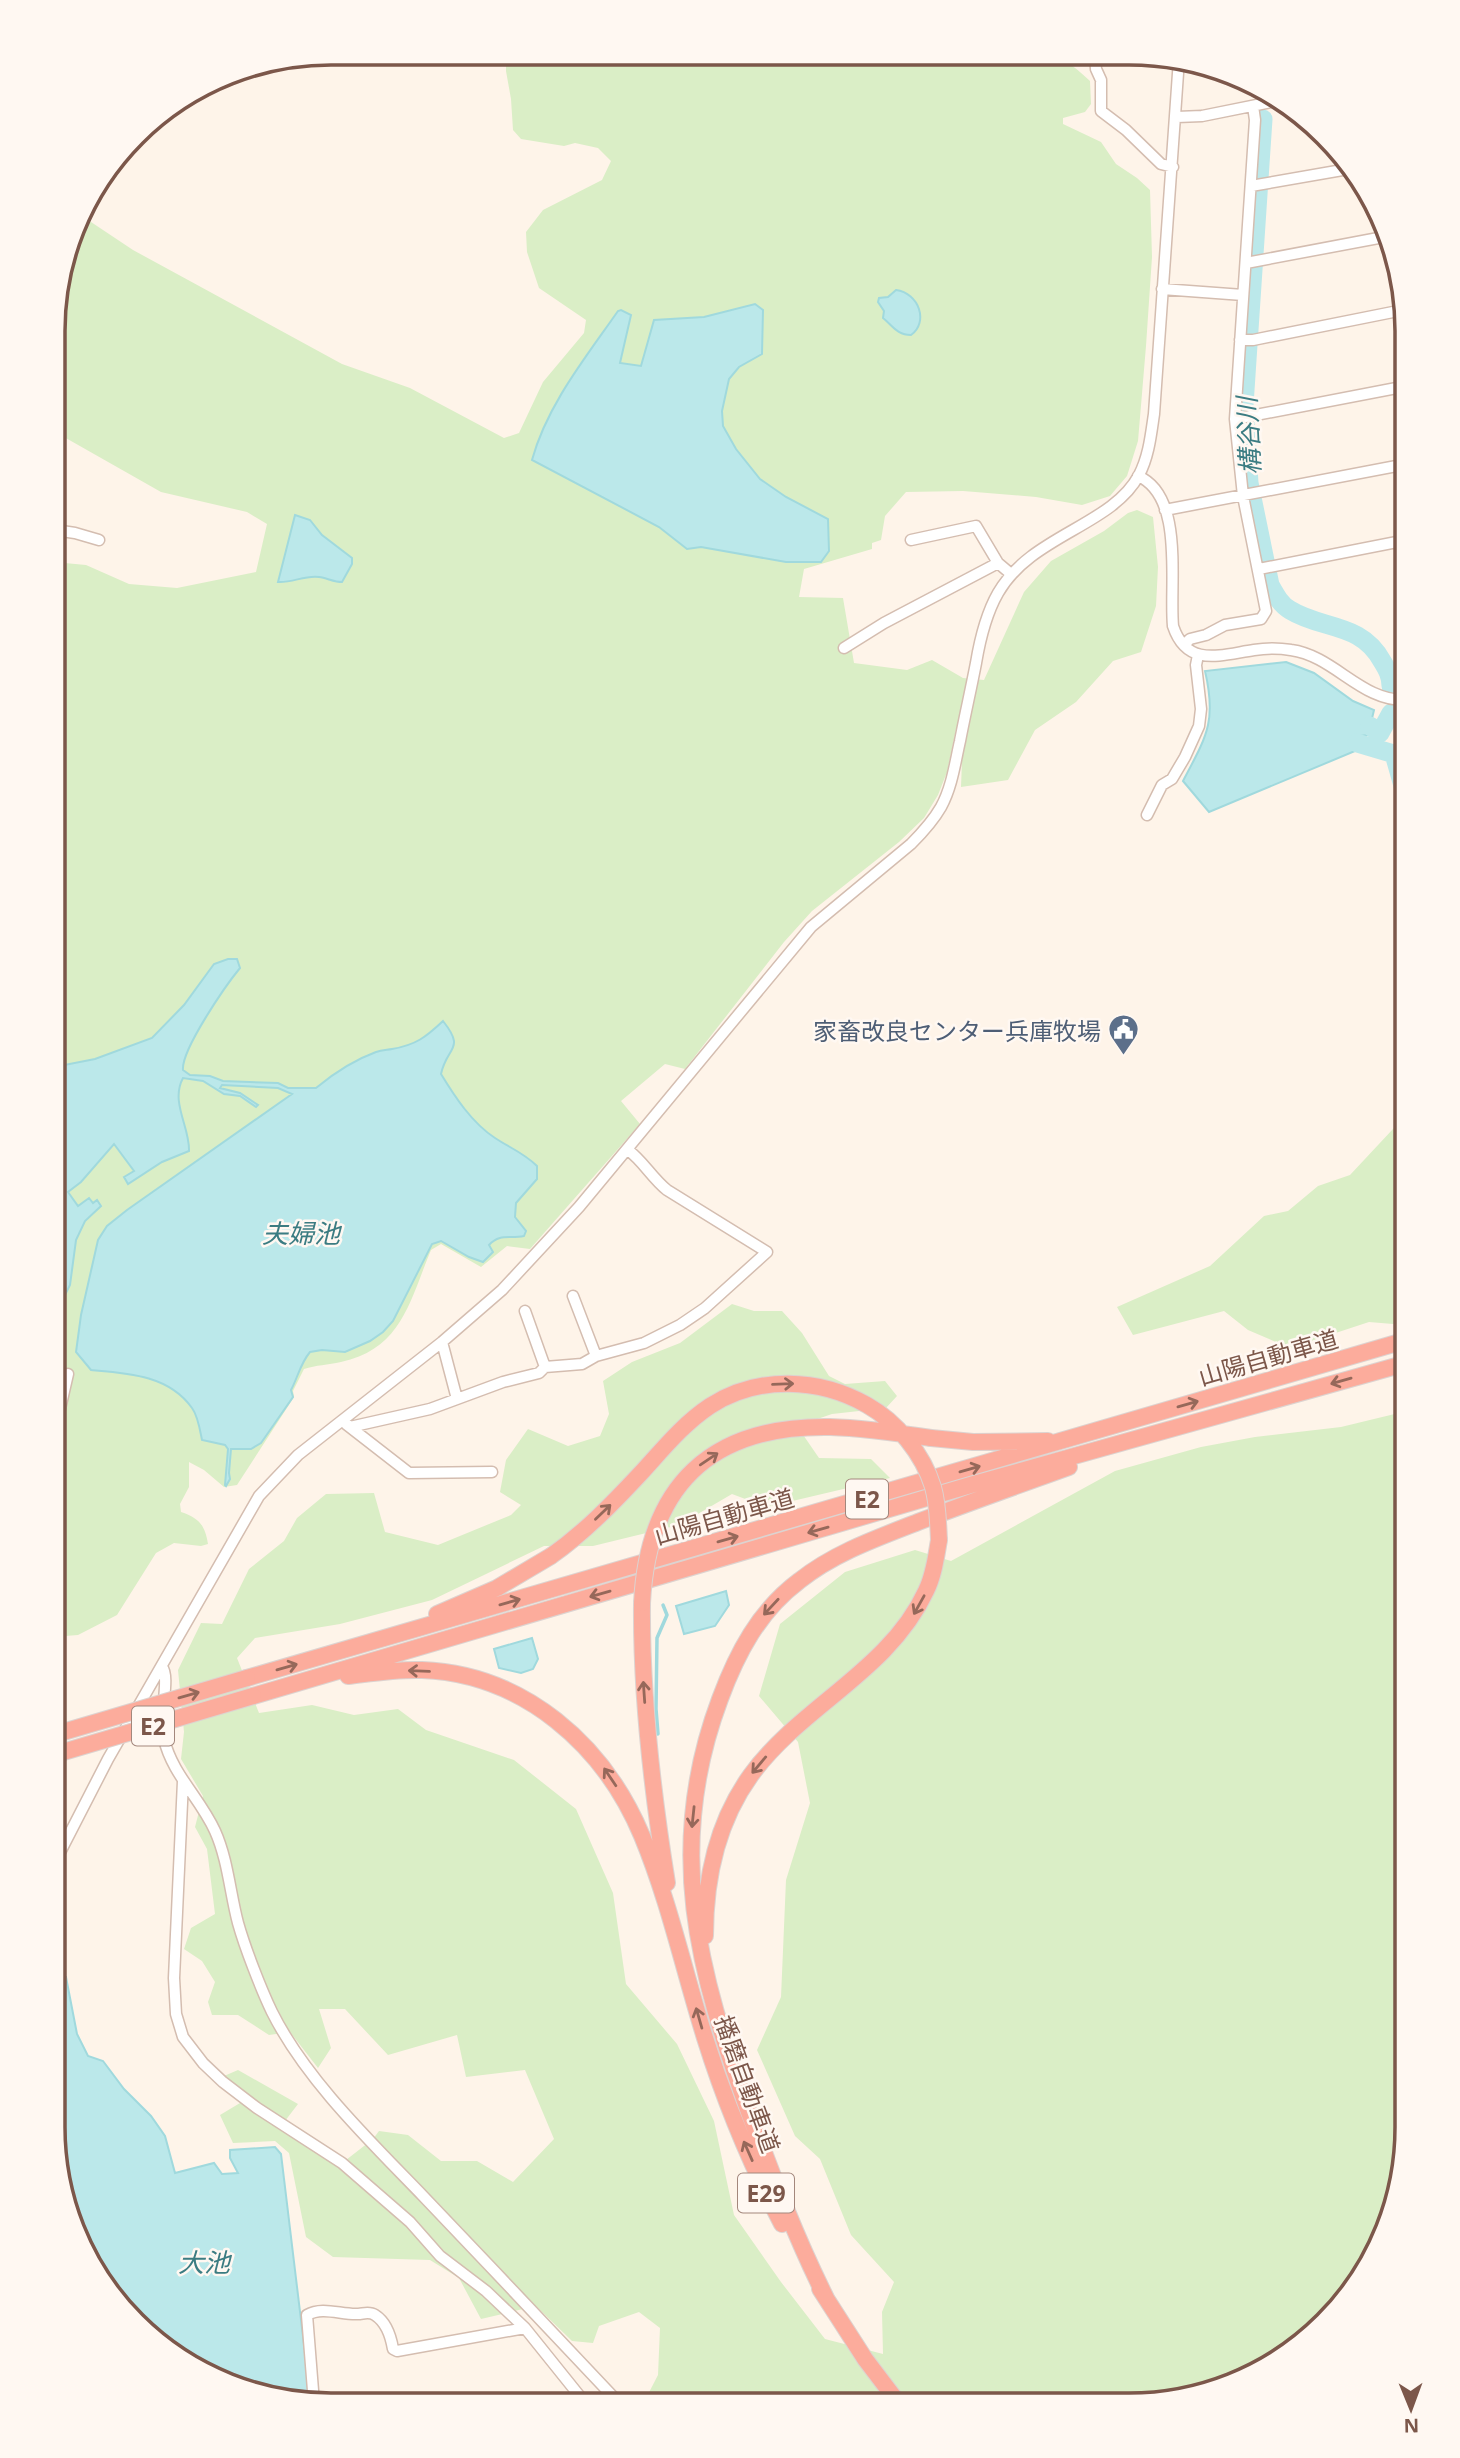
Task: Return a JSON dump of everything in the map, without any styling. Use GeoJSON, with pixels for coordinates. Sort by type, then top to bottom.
{"type":"FeatureCollection","features":[{"type":"Feature","properties":{"kind":"highway","name":"山陽自動車道"},"geometry":{"type":"LineString","coordinates":[[65,1731],[1395,1344]]}},
{"type":"Feature","properties":{"kind":"highway","name":"山陽自動車道"},"geometry":{"type":"LineString","coordinates":[[65,1751],[974,1484],[1395,1366]]}},
{"type":"Feature","properties":{"kind":"highway"},"geometry":{"type":"LineString","coordinates":[[326,1655],[466,1602],[497,1588],[551,1556],[618,1498],[668,1441],[711,1405],[757,1386],[805,1384],[853,1397],[893,1424],[923,1464],[933,1487],[939,1540],[935,1565],[927,1590],[897,1638],[771,1751],[736,1798],[715,1851],[708,1883],[705,1939],[712,2001]]}},
{"type":"Feature","properties":{"kind":"highway"},"geometry":{"type":"LineString","coordinates":[[712,2001],[697,1939],[693,1909],[690,1865],[693,1811],[706,1742],[716,1709],[735,1663],[761,1617],[799,1581],[849,1550],[950,1510],[1190,1424]]}},
{"type":"Feature","properties":{"kind":"highway"},"geometry":{"type":"LineString","coordinates":[[681,1954],[654,1796],[643,1680],[642,1603],[644,1573],[663,1508],[685,1478],[717,1453],[736,1443],[756,1435],[801,1428],[865,1429],[973,1442],[1061,1441]]}},
{"type":"Feature","properties":{"kind":"highway"},"geometry":{"type":"LineString","coordinates":[[287,1685],[376,1672],[424,1670],[482,1681],[545,1711],[595,1755],[630,1809],[653,1865],[681,1954]]}},
{"type":"Feature","properties":{"kind":"highway","name":"播磨自動車道"},"geometry":{"type":"LineString","coordinates":[[681,1954],[705,2038],[741,2137],[769,2198],[799,2258],[865,2359],[891,2393]]}},
{"type":"Feature","properties":{"kind":"highway","name":"播磨自動車道"},"geometry":{"type":"LineString","coordinates":[[712,2001],[740,2088],[776,2183],[805,2256],[826,2298]]}},
{"type":"Feature","properties":{"kind":"street"},"geometry":{"type":"LineString","coordinates":[[1096,65],[1101,80],[1101,111],[1126,130],[1161,164],[1172,167]]}},
{"type":"Feature","properties":{"kind":"street"},"geometry":{"type":"LineString","coordinates":[[65,1843],[108,1759],[258,1496],[298,1455],[346,1424],[502,1290],[579,1208],[811,927],[911,844],[942,805],[951,782],[979,642],[986,618],[998,593],[1011,574],[1042,547],[1114,505],[1138,476],[1150,443],[1179,70]]}},
{"type":"Feature","properties":{"kind":"street"},"geometry":{"type":"LineString","coordinates":[[1177,117],[1202,116],[1267,103]]}},
{"type":"Feature","properties":{"kind":"street"},"geometry":{"type":"LineString","coordinates":[[1184,645],[1190,639],[1206,635],[1225,625],[1261,618],[1266,611],[1264,568],[1249,495],[1241,418],[1245,340],[1243,295],[1250,263],[1256,185],[1253,106]]}},
{"type":"Feature","properties":{"kind":"street"},"geometry":{"type":"LineString","coordinates":[[1256,185],[1341,170]]}},
{"type":"Feature","properties":{"kind":"street"},"geometry":{"type":"LineString","coordinates":[[1250,263],[1378,238]]}},
{"type":"Feature","properties":{"kind":"street"},"geometry":{"type":"LineString","coordinates":[[1162,289],[1243,295]]}},
{"type":"Feature","properties":{"kind":"street"},"geometry":{"type":"LineString","coordinates":[[1245,340],[1395,312]]}},
{"type":"Feature","properties":{"kind":"street"},"geometry":{"type":"LineString","coordinates":[[1241,418],[1395,388]]}},
{"type":"Feature","properties":{"kind":"street"},"geometry":{"type":"LineString","coordinates":[[1165,510],[1395,467]]}},
{"type":"Feature","properties":{"kind":"street"},"geometry":{"type":"LineString","coordinates":[[1138,476],[1155,487],[1165,510],[1174,574],[1173,625],[1184,645],[1198,655],[1212,657],[1279,648],[1301,651],[1322,661],[1362,689],[1395,699]]}},
{"type":"Feature","properties":{"kind":"street"},"geometry":{"type":"LineString","coordinates":[[911,540],[976,526],[998,563],[1011,574]]}},
{"type":"Feature","properties":{"kind":"street"},"geometry":{"type":"LineString","coordinates":[[65,532],[99,540]]}},
{"type":"Feature","properties":{"kind":"street"},"geometry":{"type":"LineString","coordinates":[[1264,568],[1395,542]]}},
{"type":"Feature","properties":{"kind":"street"},"geometry":{"type":"LineString","coordinates":[[844,648],[998,563]]}},
{"type":"Feature","properties":{"kind":"street"},"geometry":{"type":"LineString","coordinates":[[1147,815],[1162,785],[1172,779],[1179,768],[1199,726],[1201,694],[1196,665],[1198,655]]}},
{"type":"Feature","properties":{"kind":"street"},"geometry":{"type":"LineString","coordinates":[[346,1424],[430,1409],[503,1382],[539,1373],[545,1367],[582,1364],[596,1356],[644,1343],[680,1325],[705,1308],[767,1252],[667,1189],[655,1180],[637,1156],[628,1150]]}},
{"type":"Feature","properties":{"kind":"street"},"geometry":{"type":"LineString","coordinates":[[573,1296],[596,1356]]}},
{"type":"Feature","properties":{"kind":"street"},"geometry":{"type":"LineString","coordinates":[[525,1311],[545,1367]]}},
{"type":"Feature","properties":{"kind":"street"},"geometry":{"type":"LineString","coordinates":[[442,1342],[457,1399]]}},
{"type":"Feature","properties":{"kind":"street"},"geometry":{"type":"LineString","coordinates":[[65,1394],[68,1374]]}},
{"type":"Feature","properties":{"kind":"street"},"geometry":{"type":"LineString","coordinates":[[346,1424],[409,1473],[492,1472]]}},
{"type":"Feature","properties":{"kind":"street"},"geometry":{"type":"LineString","coordinates":[[162,1667],[167,1680],[162,1708],[163,1738],[170,1760],[205,1811],[215,1831],[239,1924],[271,2011],[290,2043],[353,2120],[610,2393]]}},
{"type":"Feature","properties":{"kind":"street"},"geometry":{"type":"LineString","coordinates":[[183,1781],[174,1978],[176,2014],[183,2037],[203,2063],[223,2082],[257,2108],[342,2163],[410,2222],[440,2256],[486,2291],[525,2328],[577,2393]]}},
{"type":"Feature","properties":{"kind":"street"},"geometry":{"type":"LineString","coordinates":[[313,2393],[307,2315],[311,2312],[337,2311],[375,2315],[386,2327],[393,2349],[397,2351],[525,2328]]}},
{"type":"Feature","properties":{"kind":"green space"},"geometry":{"type":"Polygon","coordinates":[[[506,65],[1071,65],[1090,81],[1091,104],[1085,112],[1063,118],[1063,124],[1101,142],[1116,164],[1150,190],[1152,257],[1146,346],[1138,441],[1127,476],[1110,496],[1082,505],[1036,497],[963,491],[906,492],[885,516],[881,540],[872,543],[872,549],[804,569],[799,597],[843,598],[854,663],[907,670],[932,660],[963,678],[984,680],[1024,592],[1051,561],[1137,510],[1153,517],[1158,567],[1156,606],[1141,652],[1113,661],[1076,702],[1035,730],[1008,780],[961,787],[962,761],[968,730],[956,729],[947,772],[938,795],[924,818],[899,842],[812,911],[784,942],[685,1069],[665,1064],[621,1101],[640,1124],[530,1249],[507,1246],[481,1267],[441,1244],[431,1250],[409,1304],[391,1334],[362,1356],[304,1369],[293,1391],[294,1397],[237,1485],[224,1487],[204,1470],[189,1462],[189,1487],[180,1504],[181,1512],[200,1523],[208,1544],[201,1546],[174,1543],[156,1553],[117,1615],[78,1635],[65,1636],[65,563],[86,565],[129,584],[177,588],[256,572],[267,524],[247,512],[161,492],[65,438],[65,313],[74,262],[89,220],[133,250],[342,364],[410,388],[504,438],[519,433],[543,382],[584,333],[586,320],[539,288],[527,252],[526,232],[543,210],[602,180],[611,161],[598,148],[575,143],[564,146],[521,139],[513,130],[506,65]]]}},
{"type":"Feature","properties":{"kind":"green space"},"geometry":{"type":"Polygon","coordinates":[[[1395,1127],[1395,1323],[1369,1322],[1290,1348],[1248,1330],[1224,1311],[1133,1335],[1117,1307],[1210,1266],[1264,1216],[1288,1211],[1318,1186],[1350,1175],[1395,1127]]]}},
{"type":"Feature","properties":{"kind":"green space"},"geometry":{"type":"Polygon","coordinates":[[[732,1304],[754,1311],[782,1311],[802,1333],[829,1376],[845,1384],[885,1381],[897,1396],[886,1408],[832,1414],[797,1426],[819,1458],[871,1459],[890,1478],[767,1507],[732,1494],[679,1525],[593,1546],[544,1546],[432,1600],[340,1624],[255,1638],[237,1658],[259,1713],[312,1705],[354,1715],[398,1709],[426,1730],[514,1760],[576,1809],[613,1893],[626,1984],[677,2044],[714,2121],[734,2215],[825,2339],[883,2354],[882,2312],[894,2282],[851,2235],[820,2159],[795,2136],[757,2050],[781,1997],[786,1880],[810,1803],[798,1742],[759,1696],[780,1624],[845,1572],[915,1550],[951,1561],[1115,1471],[1201,1447],[1255,1437],[1341,1427],[1395,1414],[1393,2162],[1375,2229],[1350,2275],[1329,2303],[1305,2327],[1262,2358],[1215,2379],[1147,2393],[649,2393],[658,2375],[660,2328],[639,2312],[599,2326],[593,2343],[572,2341],[536,2306],[481,2319],[459,2278],[430,2260],[333,2257],[306,2237],[289,2153],[275,2141],[233,2143],[220,2115],[250,2097],[224,2076],[238,2070],[298,2104],[285,2121],[346,2160],[379,2131],[408,2135],[441,2161],[477,2161],[513,2182],[554,2139],[525,2070],[466,2077],[457,2035],[388,2055],[345,2009],[319,2009],[331,2048],[318,2068],[290,2032],[269,2035],[238,2015],[212,2015],[208,2002],[215,1982],[202,1961],[184,1949],[191,1928],[215,1914],[207,1849],[195,1827],[203,1796],[181,1759],[184,1732],[178,1670],[201,1623],[222,1624],[249,1569],[284,1541],[297,1518],[326,1494],[374,1493],[385,1532],[438,1545],[511,1515],[521,1505],[500,1492],[506,1460],[528,1429],[568,1446],[600,1436],[609,1414],[603,1381],[632,1362],[680,1343],[732,1304]]]}},
{"type":"Feature","properties":{"kind":"water"},"geometry":{"type":"Polygon","coordinates":[[[896,290],[911,296],[919,309],[919,323],[911,335],[899,332],[883,318],[884,311],[878,302],[879,298],[888,297],[896,290]]]}},
{"type":"Feature","properties":{"kind":"water"},"geometry":{"type":"Polygon","coordinates":[[[755,304],[763,310],[762,354],[739,367],[729,379],[722,411],[723,426],[736,449],[760,479],[786,497],[828,519],[829,551],[821,562],[786,562],[701,547],[687,549],[659,527],[532,460],[557,401],[618,311],[631,315],[620,363],[641,366],[654,320],[704,317],[755,304]]]}},
{"type":"Feature","properties":{"kind":"water"},"geometry":{"type":"Polygon","coordinates":[[[295,515],[310,520],[322,535],[352,558],[352,564],[342,582],[314,577],[278,582],[295,515]]]}},
{"type":"Feature","properties":{"kind":"water"},"geometry":{"type":"Polygon","coordinates":[[[1286,662],[1314,673],[1353,701],[1374,710],[1368,735],[1360,736],[1355,751],[1209,812],[1183,781],[1207,729],[1210,704],[1205,671],[1286,662]]]}},
{"type":"Feature","properties":{"kind":"water","name":"夫婦池"},"geometry":{"type":"Polygon","coordinates":[[[237,959],[240,968],[196,1033],[184,1061],[183,1070],[190,1075],[210,1076],[223,1081],[278,1083],[288,1088],[316,1088],[360,1059],[420,1040],[443,1021],[450,1030],[454,1043],[441,1074],[479,1125],[537,1166],[537,1179],[516,1203],[515,1217],[526,1231],[524,1236],[493,1241],[489,1245],[493,1252],[483,1262],[441,1241],[432,1244],[393,1321],[383,1332],[345,1352],[310,1352],[291,1390],[293,1397],[261,1443],[251,1449],[231,1449],[230,1479],[226,1486],[228,1449],[225,1445],[202,1440],[196,1415],[183,1397],[159,1382],[146,1378],[91,1370],[76,1352],[81,1315],[98,1240],[107,1226],[292,1094],[278,1088],[222,1085],[220,1088],[240,1093],[258,1105],[256,1107],[240,1096],[224,1094],[203,1081],[183,1078],[179,1105],[189,1151],[162,1162],[128,1184],[124,1177],[134,1171],[114,1144],[81,1182],[68,1192],[78,1206],[89,1198],[93,1203],[97,1200],[101,1206],[85,1221],[76,1240],[70,1285],[65,1295],[65,1065],[95,1059],[152,1038],[184,1005],[214,964],[237,959]]]}},
{"type":"Feature","properties":{"kind":"water"},"geometry":{"type":"Polygon","coordinates":[[[726,1591],[729,1605],[715,1626],[684,1634],[676,1606],[726,1591]]]}},
{"type":"Feature","properties":{"kind":"water"},"geometry":{"type":"Polygon","coordinates":[[[532,1638],[538,1659],[533,1669],[521,1673],[499,1668],[494,1649],[532,1638]]]}},
{"type":"Feature","properties":{"kind":"water","name":"大池"},"geometry":{"type":"Polygon","coordinates":[[[65,1977],[77,2034],[88,2056],[103,2061],[124,2089],[151,2116],[165,2136],[175,2173],[214,2163],[222,2174],[238,2173],[230,2158],[230,2150],[275,2147],[281,2154],[310,2393],[245,2379],[198,2358],[155,2327],[131,2303],[100,2260],[79,2213],[67,2162],[65,1977]]]}},
{"type":"Feature","properties":{"kind":"waterway","name":"構谷川"},"geometry":{"type":"LineString","coordinates":[[1263,119],[1244,405],[1249,483],[1270,585],[1290,610],[1363,639],[1384,664],[1391,686]]}},
{"type":"Feature","properties":{"kind":"waterway","name":"構谷川"},"geometry":{"type":"LineString","coordinates":[[1370,726],[1380,733],[1391,713]]}},
{"type":"Feature","properties":{"kind":"waterway"},"geometry":{"type":"LineString","coordinates":[[1357,743],[1394,754],[1395,758]]}},
{"type":"Feature","properties":{"kind":"waterway"},"geometry":{"type":"LineString","coordinates":[[658,1734],[657,1638],[667,1615],[663,1605]]}},
{"type":"Feature","properties":{"kind":"place","name":"家畜改良センター兵庫牧場"},"geometry":{"type":"Point","coordinates":[1124,1057]}}]}
